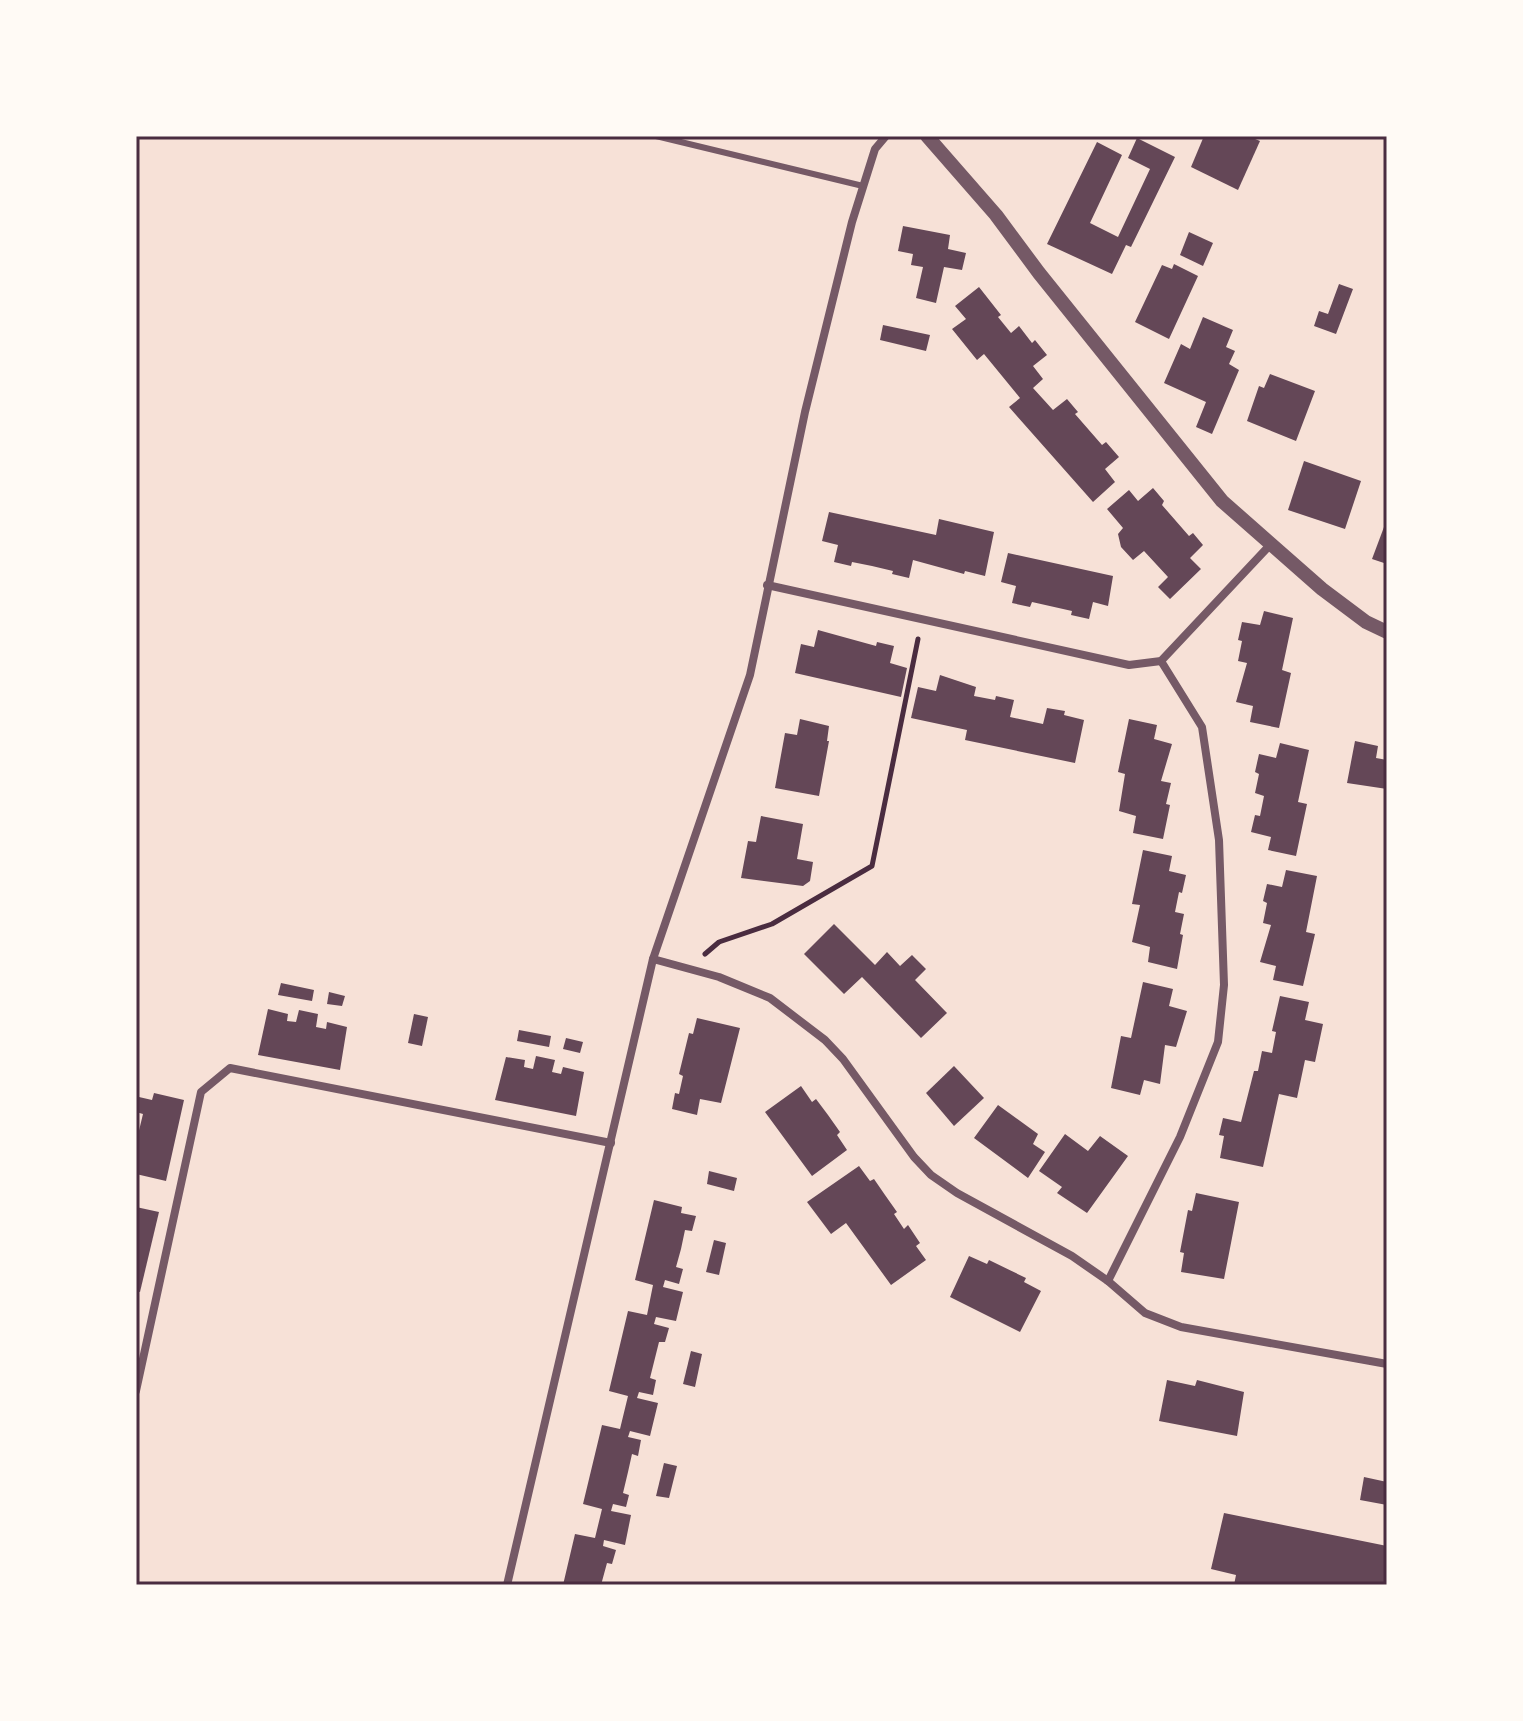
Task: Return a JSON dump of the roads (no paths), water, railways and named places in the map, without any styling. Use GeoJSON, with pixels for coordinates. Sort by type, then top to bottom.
{"type":"FeatureCollection","features":[{"type":"Feature","properties":{"kind":"street"},"geometry":{"type":"LineString","coordinates":[[507,1585],[653,959],[750,675],[805,412],[852,222],[875,149],[886,136]]}},
{"type":"Feature","properties":{"kind":"street"},"geometry":{"type":"LineString","coordinates":[[927,136],[996,215],[1222,501],[1270,545],[1366,622],[1387,632]]}},
{"type":"Feature","properties":{"kind":"street"},"geometry":{"type":"LineString","coordinates":[[767,585],[1129,665],[1161,661],[1270,545]]}},
{"type":"Feature","properties":{"kind":"street"},"geometry":{"type":"LineString","coordinates":[[1108,1281],[1180,1137],[1218,1042],[1224,985],[1219,840],[1202,727],[1161,661]]}},
{"type":"Feature","properties":{"kind":"street"},"geometry":{"type":"LineString","coordinates":[[653,959],[689,968],[770,998],[825,1040],[843,1059],[914,1157],[931,1175],[957,1193],[1072,1256],[1108,1281],[1145,1313],[1181,1327],[1387,1364]]}},
{"type":"Feature","properties":{"kind":"street"},"geometry":{"type":"LineString","coordinates":[[136,1391],[201,1092],[230,1068],[611,1143]]}},
{"type":"Feature","properties":{"kind":"lane"},"geometry":{"type":"LineString","coordinates":[[656,136],[863,186]]}}]}
